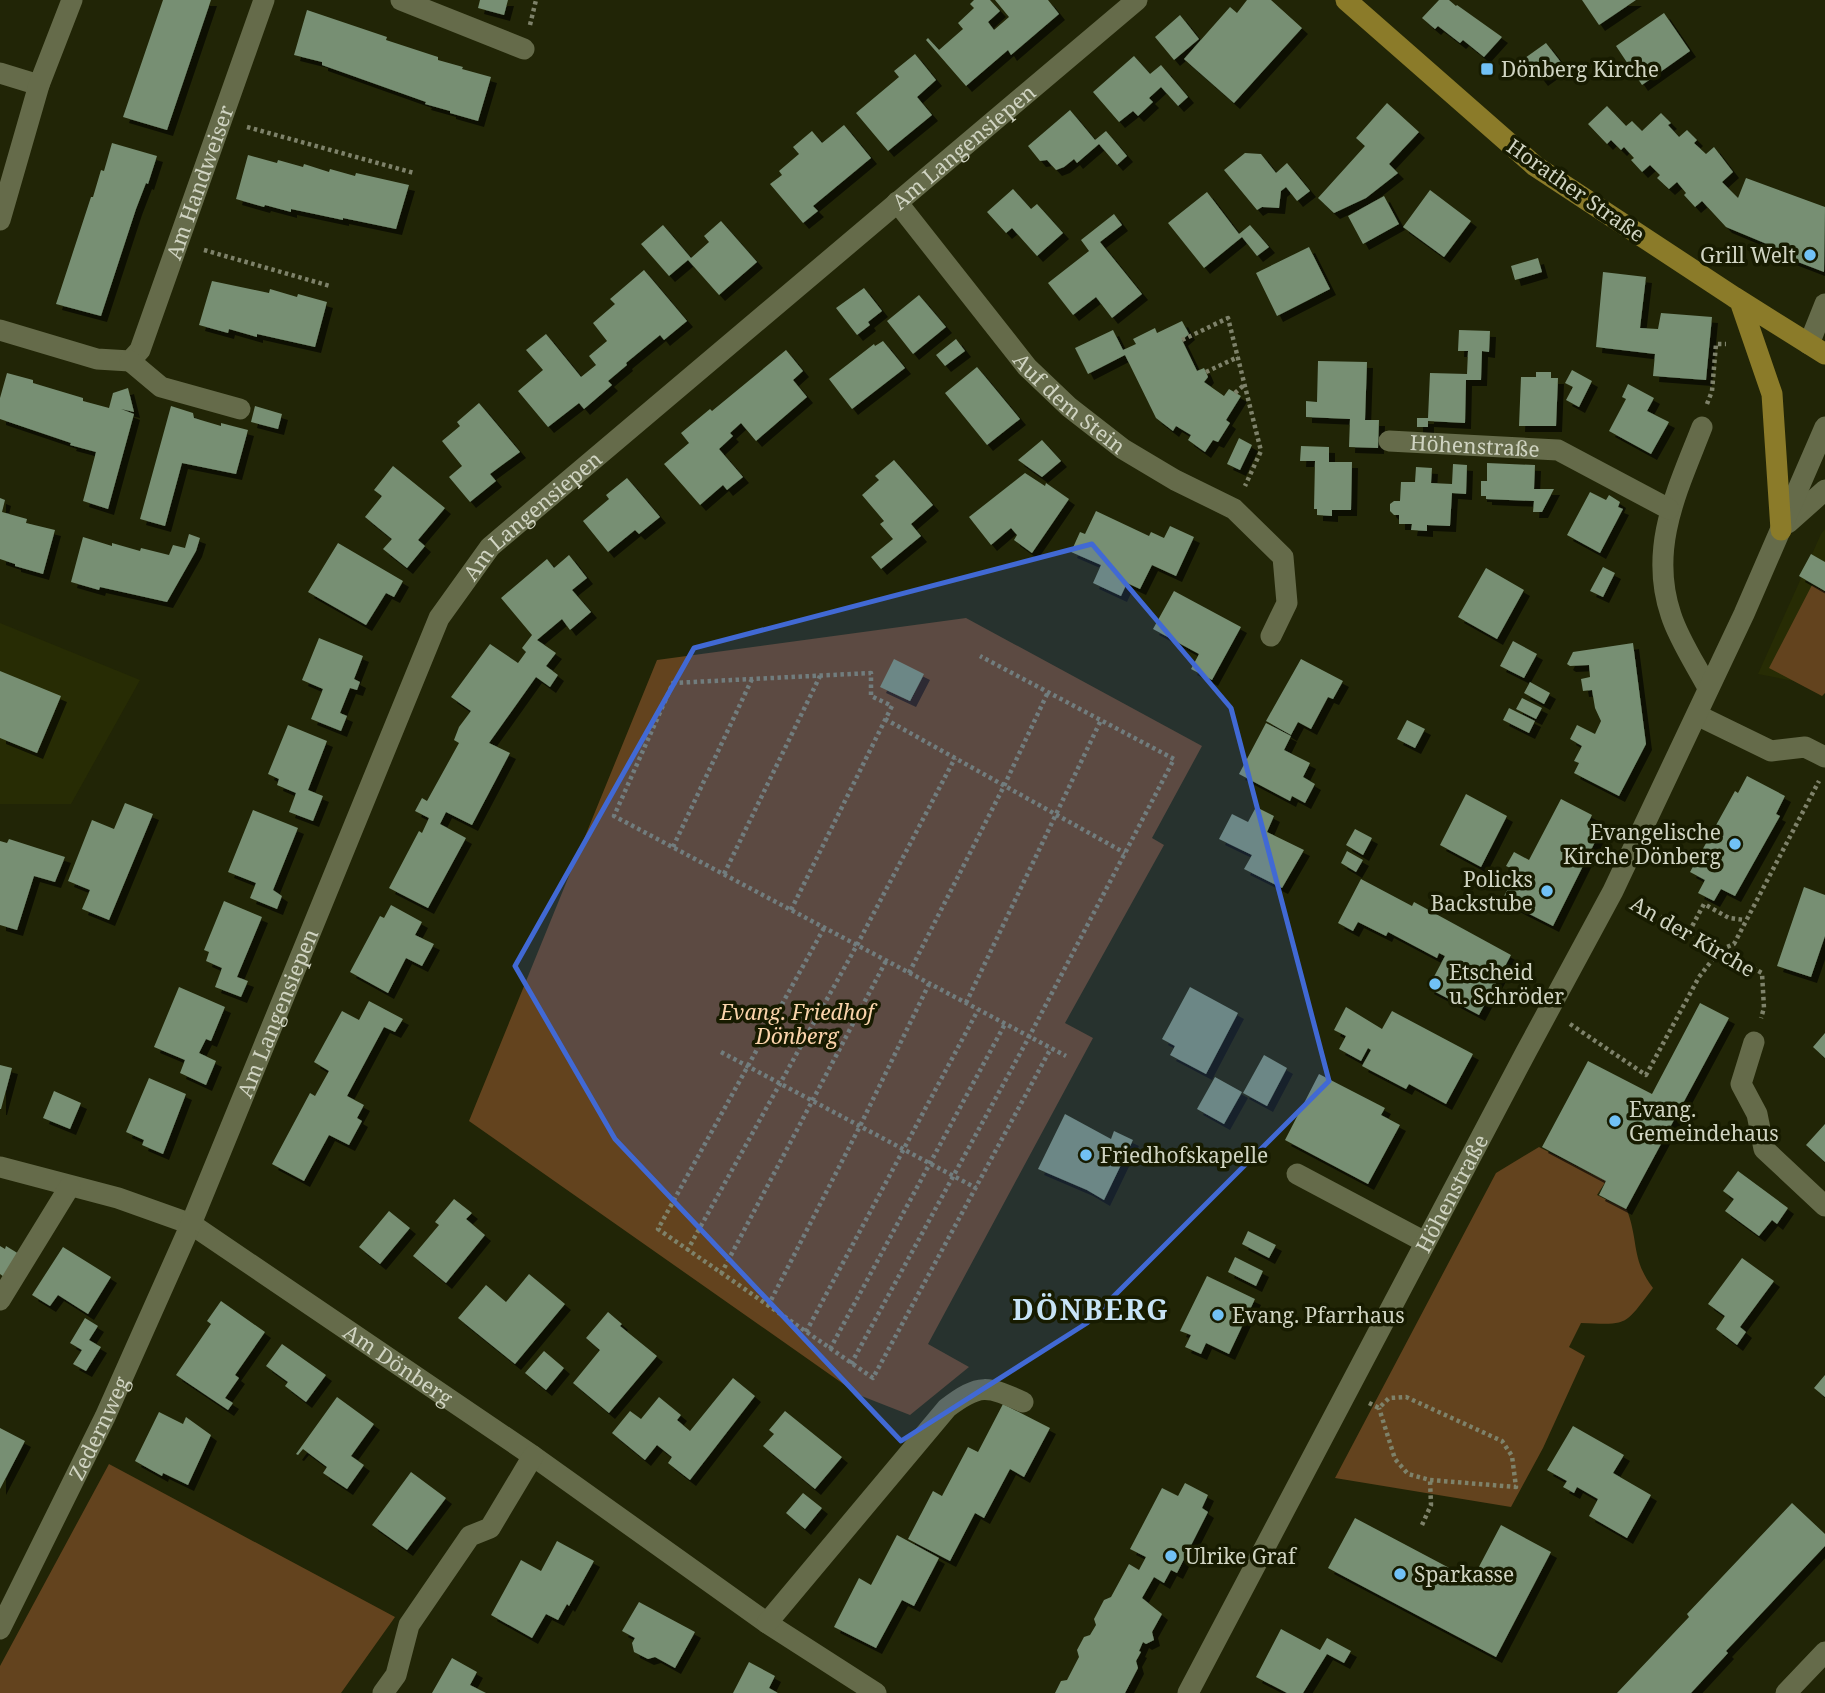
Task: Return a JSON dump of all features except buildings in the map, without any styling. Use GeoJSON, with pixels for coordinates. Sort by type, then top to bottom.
{"type":"FeatureCollection","features":[{"type":"Feature","properties":{"kind":"main road","name":"Horather Straße"},"geometry":{"type":"LineString","coordinates":[[1346,0],[1535,166],[1740,302],[1817,349]]}},
{"type":"Feature","properties":{"kind":"main road"},"geometry":{"type":"LineString","coordinates":[[1740,302],[1772,394],[1781,530]]}},
{"type":"Feature","properties":{"kind":"street"},"geometry":{"type":"LineString","coordinates":[[0,220],[40,85],[72,0]]}},
{"type":"Feature","properties":{"kind":"street","name":"Am Handweiser"},"geometry":{"type":"LineString","coordinates":[[130,361],[140,350],[264,0]]}},
{"type":"Feature","properties":{"kind":"street"},"geometry":{"type":"LineString","coordinates":[[401,0],[524,49]]}},
{"type":"Feature","properties":{"kind":"street","name":"Am Langensiepen"},"geometry":{"type":"LineString","coordinates":[[191,1224],[439,618],[490,547],[1137,0]]}},
{"type":"Feature","properties":{"kind":"street"},"geometry":{"type":"LineString","coordinates":[[0,73],[40,85]]}},
{"type":"Feature","properties":{"kind":"street","name":"Auf dem Stein"},"geometry":{"type":"LineString","coordinates":[[897,202],[1027,366],[1069,407],[1123,449],[1175,480],[1234,509],[1283,557],[1287,603],[1271,636]]}},
{"type":"Feature","properties":{"kind":"street"},"geometry":{"type":"LineString","coordinates":[[1817,349],[1825,304]]}},
{"type":"Feature","properties":{"kind":"street"},"geometry":{"type":"LineString","coordinates":[[0,330],[97,359],[130,361],[161,387],[240,409]]}},
{"type":"Feature","properties":{"kind":"street"},"geometry":{"type":"LineString","coordinates":[[1703,417],[1670,509],[1663,546],[1663,578],[1671,616],[1708,688]]}},
{"type":"Feature","properties":{"kind":"street","name":"Höhenstraße"},"geometry":{"type":"LineString","coordinates":[[1188,1693],[1613,891],[1744,614],[1825,427]]}},
{"type":"Feature","properties":{"kind":"street","name":"Höhenstraße"},"geometry":{"type":"LineString","coordinates":[[1389,442],[1558,450],[1670,509]]}},
{"type":"Feature","properties":{"kind":"street"},"geometry":{"type":"LineString","coordinates":[[1781,530],[1825,490]]}},
{"type":"Feature","properties":{"kind":"street"},"geometry":{"type":"LineString","coordinates":[[1697,715],[1771,751],[1805,747],[1825,757]]}},
{"type":"Feature","properties":{"kind":"street"},"geometry":{"type":"LineString","coordinates":[[1754,1042],[1741,1084],[1757,1114],[1764,1149],[1825,1206]]}},
{"type":"Feature","properties":{"kind":"street","name":"Am Dönberg"},"geometry":{"type":"LineString","coordinates":[[0,1167],[118,1198],[191,1224],[533,1456],[767,1623],[876,1693]]}},
{"type":"Feature","properties":{"kind":"street"},"geometry":{"type":"LineString","coordinates":[[1297,1174],[1425,1242]]}},
{"type":"Feature","properties":{"kind":"street"},"geometry":{"type":"LineString","coordinates":[[0,1300],[70,1186]]}},
{"type":"Feature","properties":{"kind":"street","name":"Zedernweg"},"geometry":{"type":"LineString","coordinates":[[0,1629],[105,1417],[191,1224]]}},
{"type":"Feature","properties":{"kind":"street"},"geometry":{"type":"LineString","coordinates":[[767,1623],[947,1408],[968,1392],[993,1389],[1023,1402]]}},
{"type":"Feature","properties":{"kind":"street"},"geometry":{"type":"LineString","coordinates":[[383,1693],[396,1675],[409,1625],[470,1536],[490,1528],[533,1456]]}},
{"type":"Feature","properties":{"kind":"street"},"geometry":{"type":"LineString","coordinates":[[1786,1693],[1825,1652]]}},
{"type":"Feature","properties":{"kind":"path"},"geometry":{"type":"LineString","coordinates":[[223,120],[414,173]]}},
{"type":"Feature","properties":{"kind":"path"},"geometry":{"type":"LineString","coordinates":[[179,243],[330,286]]}},
{"type":"Feature","properties":{"kind":"path"},"geometry":{"type":"LineString","coordinates":[[1182,340],[1228,318],[1261,451],[1234,509]]}},
{"type":"Feature","properties":{"kind":"path"},"geometry":{"type":"LineString","coordinates":[[1703,417],[1712,391],[1716,344],[1727,344]]}},
{"type":"Feature","properties":{"kind":"path"},"geometry":{"type":"LineString","coordinates":[[1206,372],[1238,357]]}},
{"type":"Feature","properties":{"kind":"path"},"geometry":{"type":"LineString","coordinates":[[1235,393],[1245,384]]}},
{"type":"Feature","properties":{"kind":"path"},"geometry":{"type":"LineString","coordinates":[[851,1364],[1029,1037],[1174,759],[980,656]]}},
{"type":"Feature","properties":{"kind":"path"},"geometry":{"type":"LineString","coordinates":[[791,910],[892,706],[871,696],[871,673],[673,683],[614,816],[929,984],[1066,1056]]}},
{"type":"Feature","properties":{"kind":"path"},"geometry":{"type":"LineString","coordinates":[[724,874],[820,676]]}},
{"type":"Feature","properties":{"kind":"path"},"geometry":{"type":"LineString","coordinates":[[673,847],[752,679]]}},
{"type":"Feature","properties":{"kind":"path"},"geometry":{"type":"LineString","coordinates":[[909,973],[1004,786],[1048,692]]}},
{"type":"Feature","properties":{"kind":"path"},"geometry":{"type":"LineString","coordinates":[[885,719],[1125,853]]}},
{"type":"Feature","properties":{"kind":"path"},"geometry":{"type":"LineString","coordinates":[[966,1003],[1101,720]]}},
{"type":"Feature","properties":{"kind":"path"},"geometry":{"type":"LineString","coordinates":[[687,1251],[857,945],[955,758]]}},
{"type":"Feature","properties":{"kind":"path"},"geometry":{"type":"LineString","coordinates":[[1567,1022],[1646,1075],[1699,977],[1720,950],[1734,944],[1825,770]]}},
{"type":"Feature","properties":{"kind":"path","name":"An der Kirche"},"geometry":{"type":"LineString","coordinates":[[1613,891],[1762,973],[1765,1007],[1754,1042]]}},
{"type":"Feature","properties":{"kind":"path"},"geometry":{"type":"LineString","coordinates":[[1689,932],[1704,904],[1729,918],[1745,920]]}},
{"type":"Feature","properties":{"kind":"path"},"geometry":{"type":"LineString","coordinates":[[824,928],[658,1229],[873,1378],[1051,1048]]}},
{"type":"Feature","properties":{"kind":"path"},"geometry":{"type":"LineString","coordinates":[[720,1274],[886,961]]}},
{"type":"Feature","properties":{"kind":"path"},"geometry":{"type":"LineString","coordinates":[[768,1306],[929,984]]}},
{"type":"Feature","properties":{"kind":"path"},"geometry":{"type":"LineString","coordinates":[[806,1332],[978,1010]]}},
{"type":"Feature","properties":{"kind":"path"},"geometry":{"type":"LineString","coordinates":[[830,1349],[1005,1024]]}},
{"type":"Feature","properties":{"kind":"path"},"geometry":{"type":"LineString","coordinates":[[721,1052],[976,1188]]}},
{"type":"Feature","properties":{"kind":"path"},"geometry":{"type":"LineString","coordinates":[[1345,1393],[1379,1408],[1395,1459],[1408,1474],[1430,1480],[1516,1487],[1512,1456],[1503,1441],[1406,1397],[1389,1398],[1379,1408]]}},
{"type":"Feature","properties":{"kind":"path"},"geometry":{"type":"LineString","coordinates":[[1422,1525],[1431,1505],[1430,1480]]}},
{"type":"Feature","properties":{"kind":"highlighted area"},"geometry":{"type":"Polygon","coordinates":[[[1092,544],[1231,708],[1329,1081],[1087,1323],[901,1441],[615,1139],[515,966],[694,648],[1092,544]]]}},
{"type":"Feature","properties":{"kind":"shaded area"},"geometry":{"type":"Polygon","coordinates":[[[1825,529],[1825,687],[1758,674],[1821,534],[1825,529]]]}},
{"type":"Feature","properties":{"kind":"shaded area"},"geometry":{"type":"Polygon","coordinates":[[[0,623],[140,680],[71,804],[0,804],[0,623]]]}},
{"type":"Feature","properties":{"kind":"green space"},"geometry":{"type":"Polygon","coordinates":[[[1812,585],[1825,592],[1825,693],[1822,696],[1769,668],[1812,585]]]}},
{"type":"Feature","properties":{"kind":"green space","name":"Evang. Friedhof Dönberg"},"geometry":{"type":"Polygon","coordinates":[[[966,618],[1202,746],[1152,838],[1164,845],[1065,1023],[1093,1038],[928,1344],[969,1367],[910,1415],[859,1395],[469,1121],[657,660],[966,618]]]}},
{"type":"Feature","properties":{"kind":"green space"},"geometry":{"type":"Polygon","coordinates":[[[1539,1147],[1606,1181],[1597,1195],[1627,1210],[1641,1268],[1653,1288],[1636,1310],[1624,1320],[1608,1324],[1581,1323],[1569,1347],[1585,1356],[1543,1448],[1511,1507],[1335,1478],[1496,1173],[1539,1147]]]}},
{"type":"Feature","properties":{"kind":"green space"},"geometry":{"type":"Polygon","coordinates":[[[109,1464],[395,1617],[341,1693],[0,1693],[0,1666],[109,1464]]]}},
{"type":"Feature","properties":{"kind":"place","name":"Dönberg Kirche"},"geometry":{"type":"Point","coordinates":[1487,69]}},
{"type":"Feature","properties":{"kind":"place","name":"Grill Welt"},"geometry":{"type":"Point","coordinates":[1810,255]}},
{"type":"Feature","properties":{"kind":"place","name":"Evangelische Kirche Dönberg"},"geometry":{"type":"Point","coordinates":[1735,844]}},
{"type":"Feature","properties":{"kind":"place","name":"Policks Backstube"},"geometry":{"type":"Point","coordinates":[1547,891]}},
{"type":"Feature","properties":{"kind":"place","name":"Etscheid u. Schröder"},"geometry":{"type":"Point","coordinates":[1435,984]}},
{"type":"Feature","properties":{"kind":"place","name":"Evang. Gemeindehaus"},"geometry":{"type":"Point","coordinates":[1615,1121]}},
{"type":"Feature","properties":{"kind":"place","name":"Friedhofskapelle"},"geometry":{"type":"Point","coordinates":[1086,1155]}},
{"type":"Feature","properties":{"kind":"place","name":"Evang. Pfarrhaus"},"geometry":{"type":"Point","coordinates":[1218,1315]}},
{"type":"Feature","properties":{"kind":"place","name":"Ulrike Graf"},"geometry":{"type":"Point","coordinates":[1171,1556]}},
{"type":"Feature","properties":{"kind":"place","name":"Sparkasse"},"geometry":{"type":"Point","coordinates":[1400,1574]}},
{"type":"Feature","properties":{"kind":"district","name":"DÖNBERG"},"geometry":{"type":"Point","coordinates":[1091,1309]}}]}
